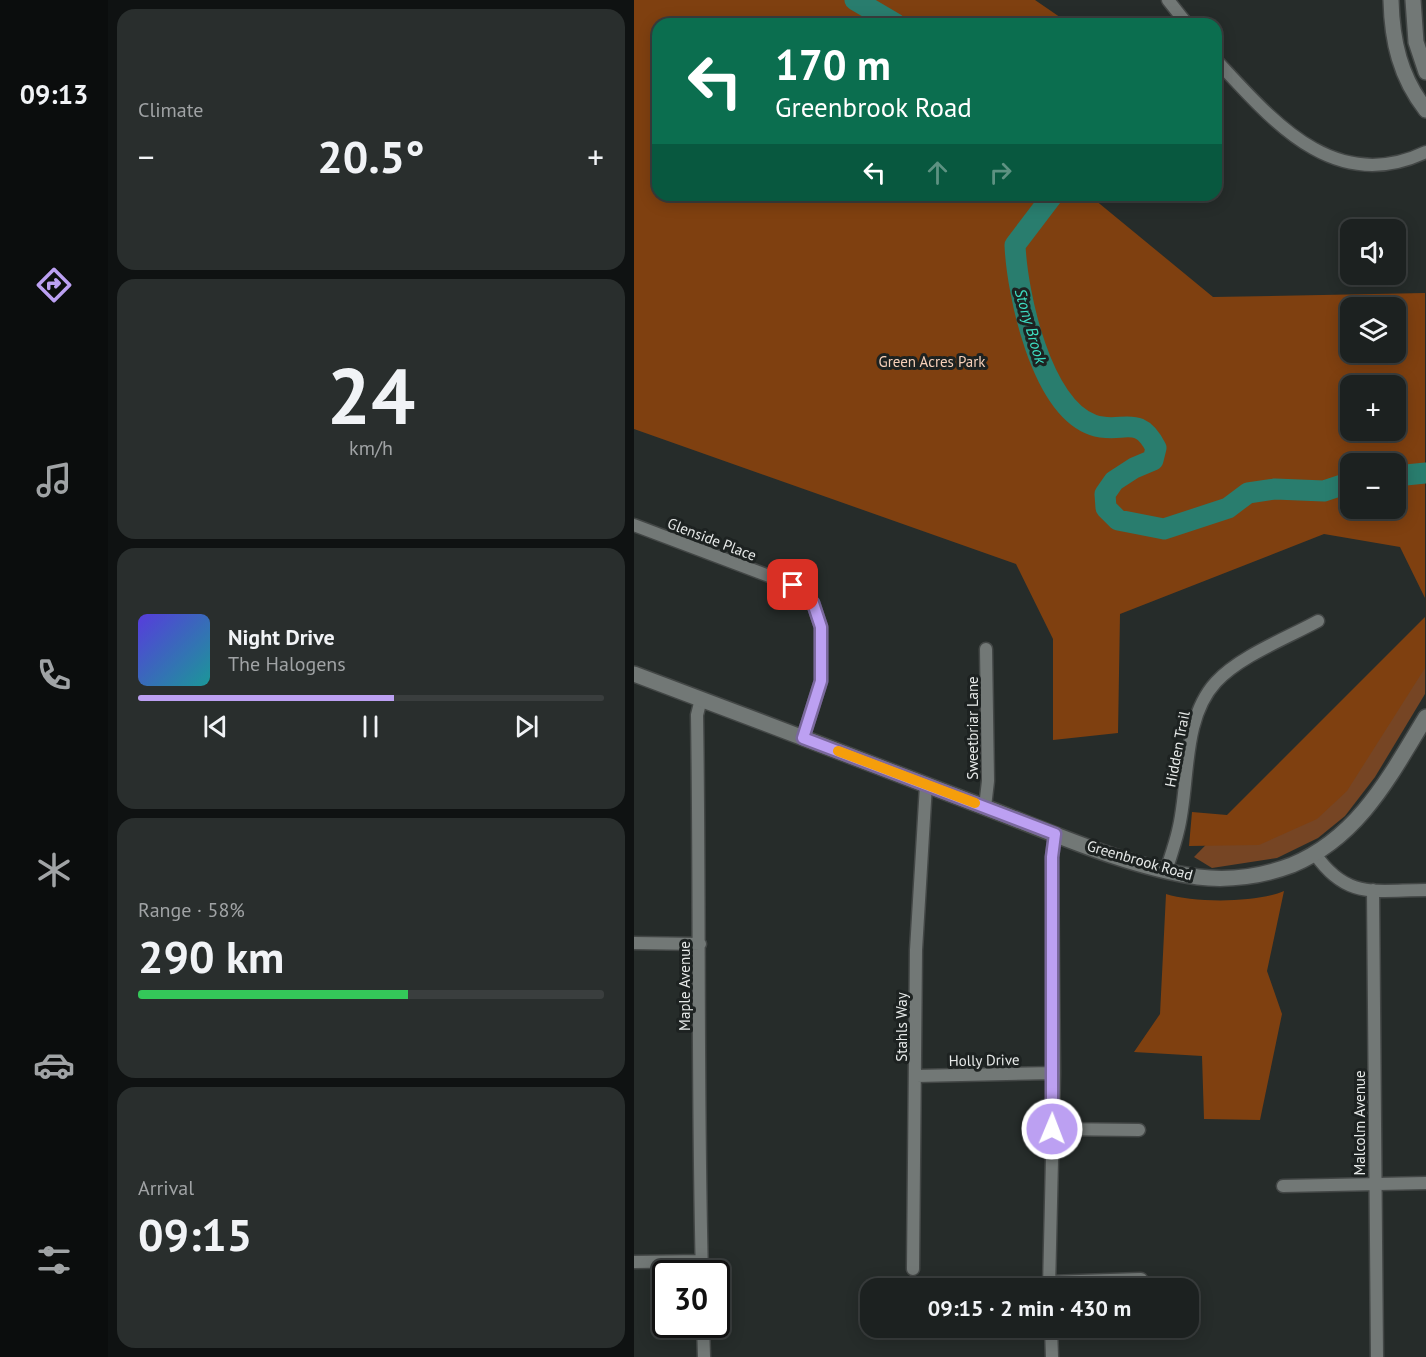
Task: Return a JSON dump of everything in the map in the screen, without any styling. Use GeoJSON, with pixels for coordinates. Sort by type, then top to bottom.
{"type":"FeatureCollection","features":[{"type":"Feature","properties":{"kind":"street"},"geometry":{"type":"LineString","coordinates":[[1168,0],[1182,18]]}},
{"type":"Feature","properties":{"kind":"street"},"geometry":{"type":"LineString","coordinates":[[1391,0],[1393,39],[1399,60],[1412,90],[1426,110]]}},
{"type":"Feature","properties":{"kind":"street"},"geometry":{"type":"LineString","coordinates":[[1413,0],[1416,42],[1426,72]]}},
{"type":"Feature","properties":{"kind":"street"},"geometry":{"type":"LineString","coordinates":[[1222,66],[1283,129],[1306,146],[1326,156],[1365,164],[1400,160],[1426,152]]}},
{"type":"Feature","properties":{"kind":"street","name":"Glenside Place"},"geometry":{"type":"LineString","coordinates":[[634,525],[793,585],[813,603],[821,627],[821,681],[803,738]]}},
{"type":"Feature","properties":{"kind":"street","name":"Hidden Trail"},"geometry":{"type":"LineString","coordinates":[[1166,871],[1179,830],[1195,720],[1204,699],[1216,682],[1236,666],[1318,621]]}},
{"type":"Feature","properties":{"kind":"street","name":"Sweetbriar Lane"},"geometry":{"type":"LineString","coordinates":[[985,807],[988,781],[986,649]]}},
{"type":"Feature","properties":{"kind":"street","name":"Greenbrook Road"},"geometry":{"type":"LineString","coordinates":[[634,674],[1055,834],[1166,871],[1201,877],[1239,878],[1278,870],[1315,854],[1340,836],[1364,814],[1426,717]]}},
{"type":"Feature","properties":{"kind":"street","name":"Maple Avenue"},"geometry":{"type":"LineString","coordinates":[[701,699],[697,715],[700,944],[698,1130],[702,1260]]}},
{"type":"Feature","properties":{"kind":"street","name":"Stahls Way"},"geometry":{"type":"LineString","coordinates":[[913,1269],[916,950],[926,785]]}},
{"type":"Feature","properties":{"kind":"street"},"geometry":{"type":"LineString","coordinates":[[1049,1278],[1054,1074],[1052,868],[1055,834]]}},
{"type":"Feature","properties":{"kind":"street"},"geometry":{"type":"LineString","coordinates":[[1315,854],[1326,870],[1341,883],[1373,890],[1426,890]]}},
{"type":"Feature","properties":{"kind":"street","name":"Malcolm Avenue"},"geometry":{"type":"LineString","coordinates":[[1373,890],[1376,1357]]}},
{"type":"Feature","properties":{"kind":"street"},"geometry":{"type":"LineString","coordinates":[[634,943],[700,944]]}},
{"type":"Feature","properties":{"kind":"street","name":"Holly Drive"},"geometry":{"type":"LineString","coordinates":[[916,1076],[1054,1074]]}},
{"type":"Feature","properties":{"kind":"street"},"geometry":{"type":"LineString","coordinates":[[1052,1129],[1139,1130]]}},
{"type":"Feature","properties":{"kind":"street"},"geometry":{"type":"LineString","coordinates":[[1282,1186],[1426,1183]]}},
{"type":"Feature","properties":{"kind":"street"},"geometry":{"type":"LineString","coordinates":[[634,1262],[652,1263]]}},
{"type":"Feature","properties":{"kind":"street"},"geometry":{"type":"LineString","coordinates":[[703,1338],[704,1357]]}},
{"type":"Feature","properties":{"kind":"street"},"geometry":{"type":"LineString","coordinates":[[1051,1338],[1052,1357]]}},
{"type":"Feature","properties":{"kind":"shaded area"},"geometry":{"type":"Polygon","coordinates":[[[1425,620],[1425,694],[1375,777],[1345,816],[1318,838],[1277,858],[1212,868],[1194,857],[1425,620]]]}},
{"type":"Feature","properties":{"kind":"green space","name":"Green Acres Park"},"geometry":{"type":"Polygon","coordinates":[[[634,0],[1035,0],[1061,18],[652,18],[652,201],[1096,201],[1213,297],[1425,293],[1425,598],[1400,547],[1324,534],[1120,614],[1118,733],[1053,740],[1053,639],[1016,564],[634,429],[634,0]]]}},
{"type":"Feature","properties":{"kind":"green space"},"geometry":{"type":"Polygon","coordinates":[[[1425,617],[1425,668],[1347,791],[1317,819],[1259,845],[1189,846],[1192,812],[1227,815],[1425,617]]]}},
{"type":"Feature","properties":{"kind":"green space"},"geometry":{"type":"Polygon","coordinates":[[[1284,891],[1267,971],[1282,1014],[1260,1120],[1204,1119],[1202,1056],[1134,1052],[1160,1014],[1166,894],[1192,899],[1242,900],[1284,891]]]}},
{"type":"Feature","properties":{"kind":"waterway","name":"Stony Brook"},"geometry":{"type":"LineString","coordinates":[[855,0],[886,18]]}},
{"type":"Feature","properties":{"kind":"waterway","name":"Stony Brook"},"geometry":{"type":"LineString","coordinates":[[1048,201],[1015,245],[1027,318],[1046,373],[1059,396],[1075,414],[1093,425],[1136,428],[1143,431],[1156,448],[1153,460],[1134,468],[1114,481],[1105,494],[1106,508],[1118,520],[1164,529],[1228,508],[1248,493],[1275,489],[1324,491],[1340,486]]}},
{"type":"Feature","properties":{"kind":"waterway","name":"Stony Brook"},"geometry":{"type":"LineString","coordinates":[[1406,475],[1426,473]]}},
{"type":"Feature","properties":{"kind":"slow traffic"},"geometry":{"type":"LineString","coordinates":[[838,751],[975,803]]}},
{"type":"Feature","properties":{"kind":"route"},"geometry":{"type":"LineString","coordinates":[[793,585],[813,603],[821,627],[821,681],[803,738],[1055,834],[1052,857],[1054,1074],[1052,1129]]}}]}
